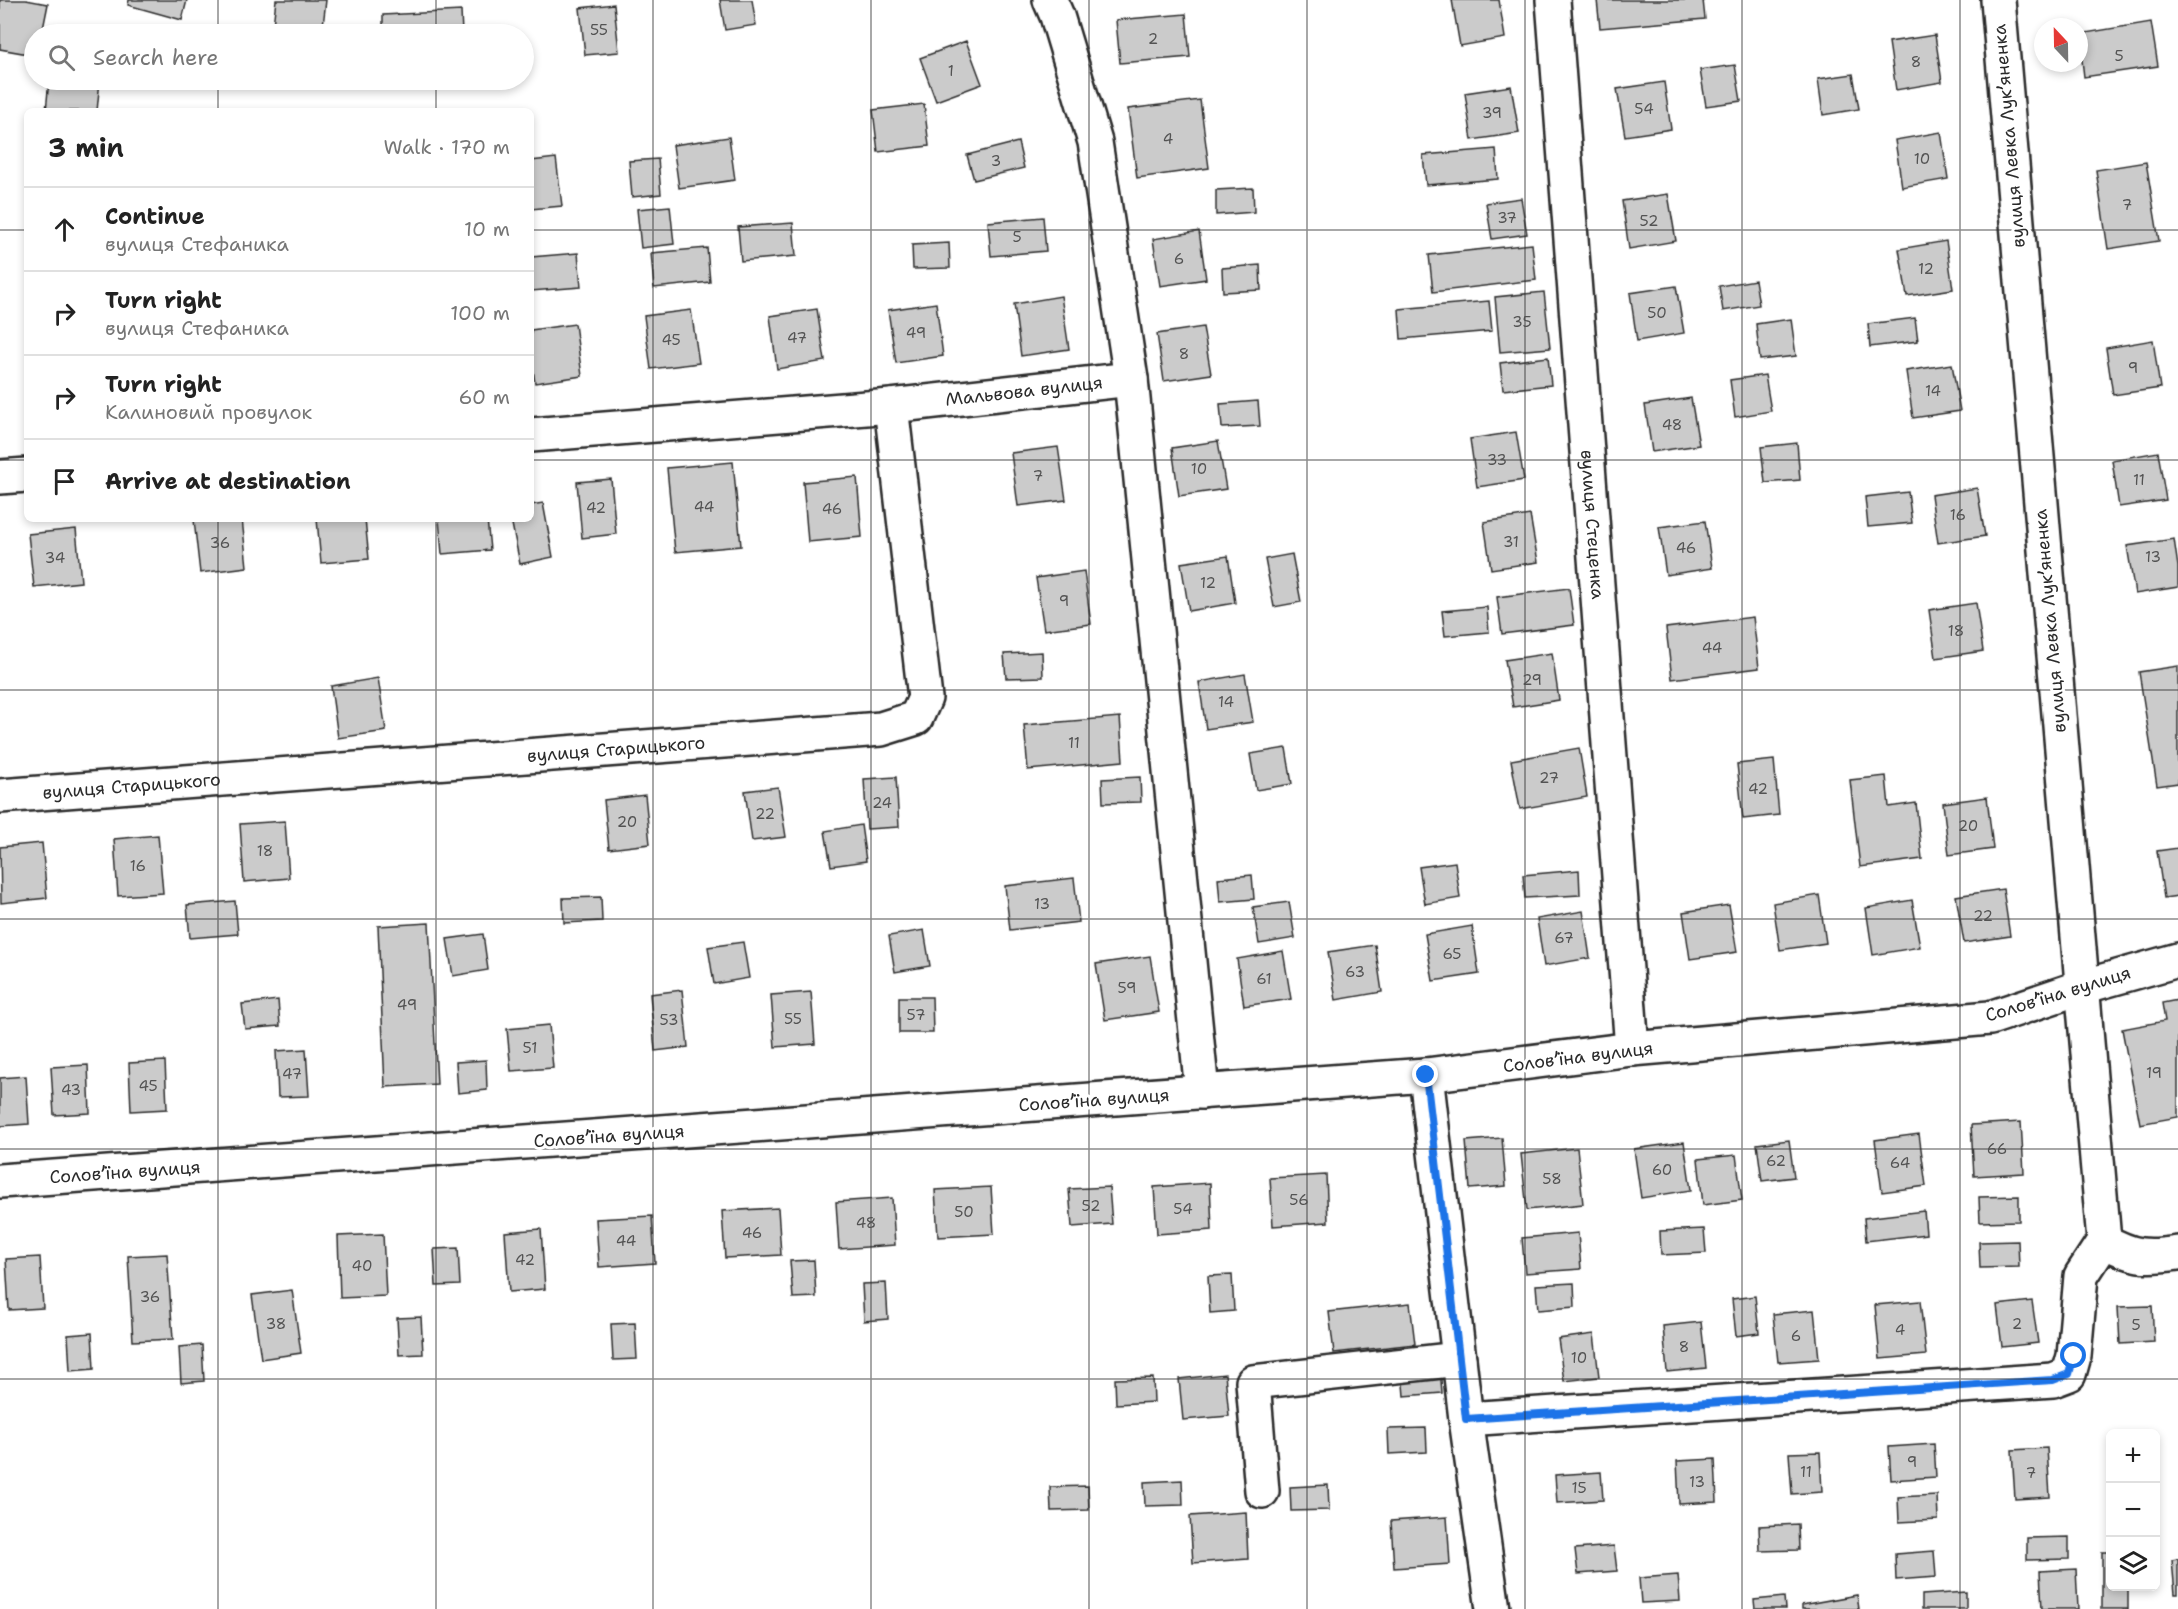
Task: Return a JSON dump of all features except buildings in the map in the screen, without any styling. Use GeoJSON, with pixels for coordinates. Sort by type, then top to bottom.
{"type":"FeatureCollection","features":[{"type":"Feature","properties":{"kind":"street","name":"Мальвова вулиця"},"geometry":{"type":"LineString","coordinates":[[534,435],[891,406],[1131,380],[1095,142],[1057,16],[1050,0]]}},
{"type":"Feature","properties":{"kind":"street","name":"вулиця Стеценка"},"geometry":{"type":"LineString","coordinates":[[1554,0],[1632,1049]]}},
{"type":"Feature","properties":{"kind":"street","name":"вулиця Левка Лукʼяненка"},"geometry":{"type":"LineString","coordinates":[[1998,0],[2104,1241]]}},
{"type":"Feature","properties":{"kind":"street"},"geometry":{"type":"LineString","coordinates":[[1131,380],[1202,1092]]}},
{"type":"Feature","properties":{"kind":"street","name":"вулиця Старицького"},"geometry":{"type":"LineString","coordinates":[[0,796],[880,729],[916,718],[926,698],[891,406]]}},
{"type":"Feature","properties":{"kind":"street"},"geometry":{"type":"LineString","coordinates":[[0,477],[24,475]]}},
{"type":"Feature","properties":{"kind":"street","name":"Соловʼїна вулиця"},"geometry":{"type":"LineString","coordinates":[[0,1181],[1426,1075],[1632,1049],[1990,1018],[2082,987],[2178,960]]}},
{"type":"Feature","properties":{"kind":"street"},"geometry":{"type":"LineString","coordinates":[[1426,1075],[1466,1419],[1493,1609]]}},
{"type":"Feature","properties":{"kind":"street"},"geometry":{"type":"LineString","coordinates":[[1466,1419],[2053,1380],[2069,1374],[2074,1356],[2081,1276],[2104,1241],[2126,1253],[2151,1257],[2178,1253]]}},
{"type":"Feature","properties":{"kind":"street"},"geometry":{"type":"LineString","coordinates":[[1262,1491],[1253,1382],[1459,1359]]}},
{"type":"Feature","properties":{"kind":"route"},"geometry":{"type":"LineString","coordinates":[[1426,1075],[1466,1419],[2053,1380],[2069,1374],[2074,1356]]}}]}
